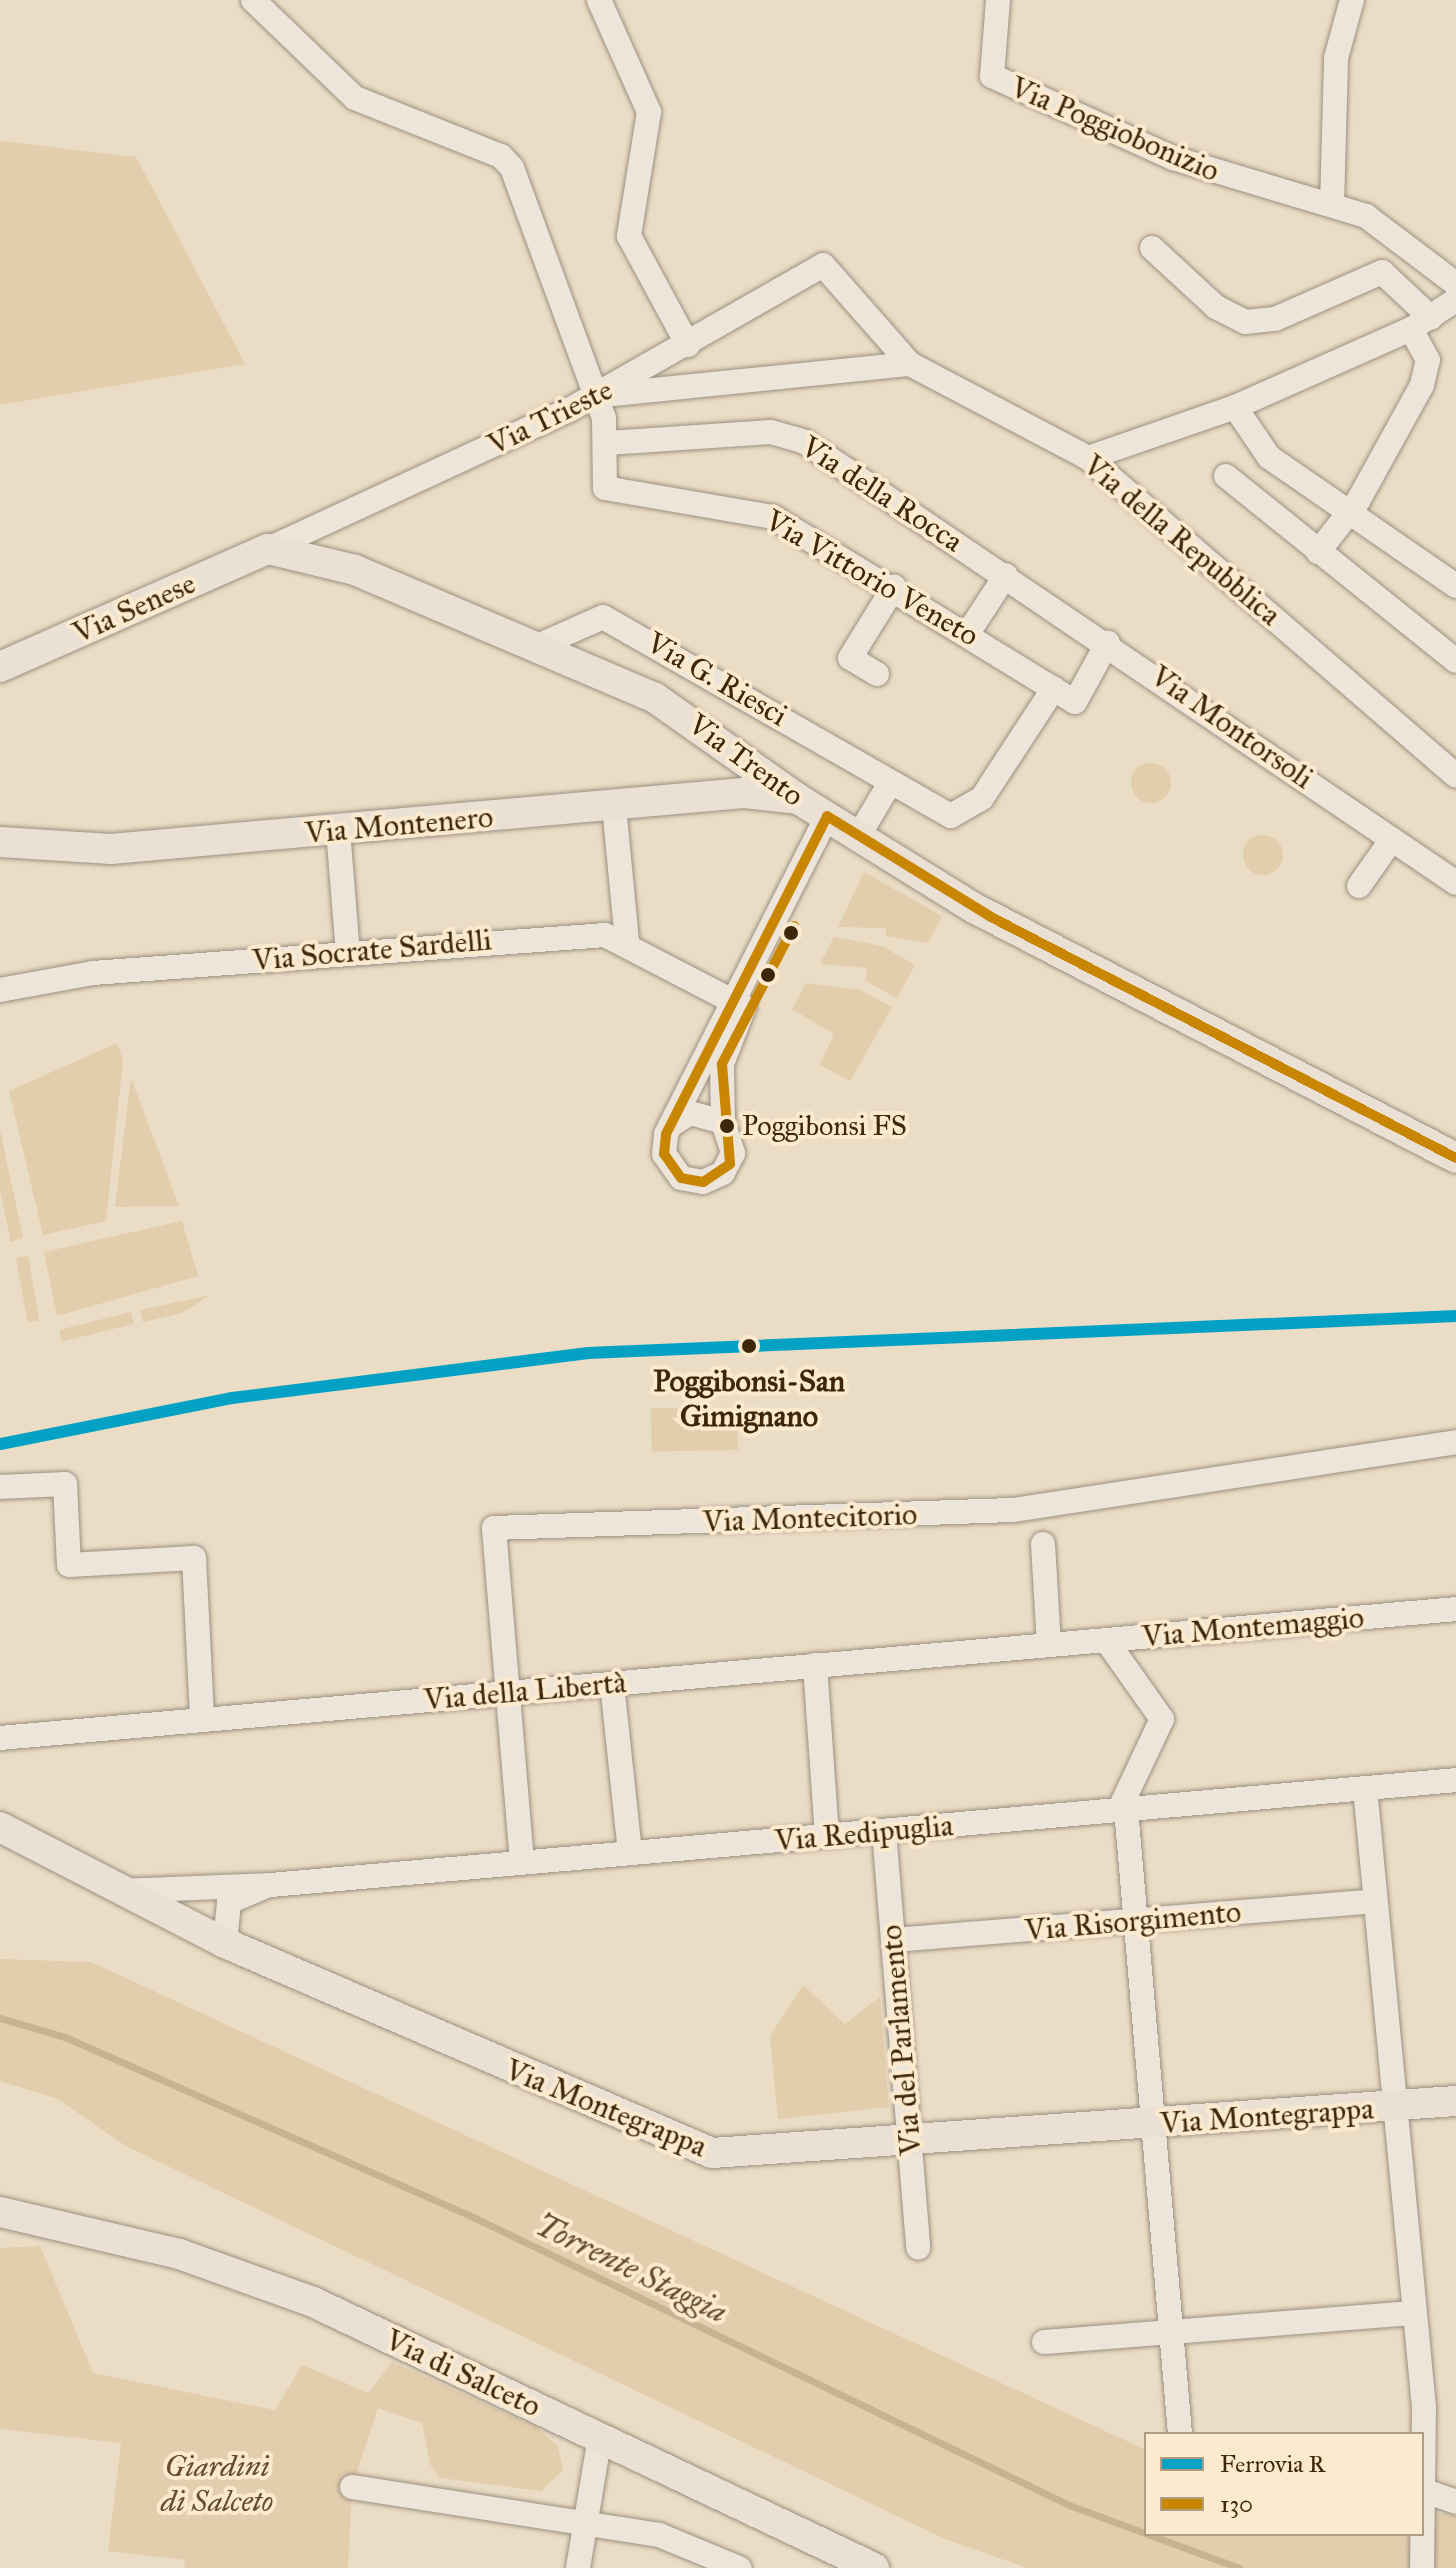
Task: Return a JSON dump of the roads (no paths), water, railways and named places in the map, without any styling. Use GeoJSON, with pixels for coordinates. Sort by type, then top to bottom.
{"type":"FeatureCollection","features":[{"type":"Feature","properties":{"kind":"main road","name":"Via Trento"},"geometry":{"type":"LineString","coordinates":[[268,549],[355,570],[540,645],[655,698],[742,754],[798,799],[1031,939],[1456,1158]]}},
{"type":"Feature","properties":{"kind":"main road","name":"Via Senese"},"geometry":{"type":"LineString","coordinates":[[0,667],[268,549]]}},
{"type":"Feature","properties":{"kind":"main road"},"geometry":{"type":"LineString","coordinates":[[721,795],[741,779],[742,754]]}},
{"type":"Feature","properties":{"kind":"main road","name":"Via Montenero"},"geometry":{"type":"LineString","coordinates":[[0,842],[85,849],[338,830],[721,795],[798,799]]}},
{"type":"Feature","properties":{"kind":"main road","name":"Via Montegrappa"},"geometry":{"type":"LineString","coordinates":[[0,1827],[117,1891],[225,1943],[695,2148],[750,2155],[1456,2101]]}},
{"type":"Feature","properties":{"kind":"main road","name":"Via di Salceto"},"geometry":{"type":"LineString","coordinates":[[0,2212],[138,2242],[273,2286],[874,2568]]}},
{"type":"Feature","properties":{"kind":"main road","name":"Via di Salceto"},"geometry":{"type":"LineString","coordinates":[[0,2227],[36,2222]]}},
{"type":"Feature","properties":{"kind":"street"},"geometry":{"type":"LineString","coordinates":[[599,0],[649,112],[629,236],[688,345]]}},
{"type":"Feature","properties":{"kind":"street","name":"Via Poggiobonizio"},"geometry":{"type":"LineString","coordinates":[[998,0],[992,76],[1173,158],[1372,219],[1456,284]]}},
{"type":"Feature","properties":{"kind":"street"},"geometry":{"type":"LineString","coordinates":[[1332,205],[1336,58],[1352,0]]}},
{"type":"Feature","properties":{"kind":"street"},"geometry":{"type":"LineString","coordinates":[[253,2],[369,108],[507,162],[604,395],[608,443]]}},
{"type":"Feature","properties":{"kind":"street"},"geometry":{"type":"LineString","coordinates":[[1152,248],[1216,307],[1245,322],[1275,319],[1382,272],[1421,324],[1428,360],[1422,385],[1351,512],[1318,552]]}},
{"type":"Feature","properties":{"kind":"street","name":"Via Trieste"},"geometry":{"type":"LineString","coordinates":[[268,549],[604,395],[823,265]]}},
{"type":"Feature","properties":{"kind":"street","name":"Via della Repubblica"},"geometry":{"type":"LineString","coordinates":[[823,265],[910,364],[1088,458],[1456,776]]}},
{"type":"Feature","properties":{"kind":"street"},"geometry":{"type":"LineString","coordinates":[[1088,458],[1235,407],[1421,324],[1456,300]]}},
{"type":"Feature","properties":{"kind":"street"},"geometry":{"type":"LineString","coordinates":[[604,395],[910,364]]}},
{"type":"Feature","properties":{"kind":"street"},"geometry":{"type":"LineString","coordinates":[[1235,407],[1269,457],[1456,586]]}},
{"type":"Feature","properties":{"kind":"street","name":"Via della Rocca"},"geometry":{"type":"LineString","coordinates":[[608,443],[791,436],[1006,575]]}},
{"type":"Feature","properties":{"kind":"street","name":"Via Vittorio Veneto"},"geometry":{"type":"LineString","coordinates":[[608,443],[605,488],[761,512],[894,587],[1075,702],[1108,642]]}},
{"type":"Feature","properties":{"kind":"street"},"geometry":{"type":"LineString","coordinates":[[1226,476],[1456,661]]}},
{"type":"Feature","properties":{"kind":"street"},"geometry":{"type":"LineString","coordinates":[[968,633],[1006,575]]}},
{"type":"Feature","properties":{"kind":"street","name":"Via Montorsoli"},"geometry":{"type":"LineString","coordinates":[[1006,575],[1456,883]]}},
{"type":"Feature","properties":{"kind":"street"},"geometry":{"type":"LineString","coordinates":[[877,674],[850,658],[894,587]]}},
{"type":"Feature","properties":{"kind":"street","name":"Via G. Riesci"},"geometry":{"type":"LineString","coordinates":[[540,645],[591,616],[608,618],[948,816],[967,811],[1054,688]]}},
{"type":"Feature","properties":{"kind":"street"},"geometry":{"type":"LineString","coordinates":[[859,835],[890,783]]}},
{"type":"Feature","properties":{"kind":"street"},"geometry":{"type":"LineString","coordinates":[[614,806],[627,942]]}},
{"type":"Feature","properties":{"kind":"street"},"geometry":{"type":"LineString","coordinates":[[732,996],[746,1013],[722,1064],[723,1122],[733,1153],[723,1173],[703,1182],[681,1178],[667,1164],[663,1144],[732,996],[827,816]]}},
{"type":"Feature","properties":{"kind":"street"},"geometry":{"type":"LineString","coordinates":[[338,830],[348,953]]}},
{"type":"Feature","properties":{"kind":"street"},"geometry":{"type":"LineString","coordinates":[[1359,886],[1392,839]]}},
{"type":"Feature","properties":{"kind":"street"},"geometry":{"type":"LineString","coordinates":[[0,855],[47,857],[85,849]]}},
{"type":"Feature","properties":{"kind":"street","name":"Via Socrate Sardelli"},"geometry":{"type":"LineString","coordinates":[[0,990],[93,973],[573,933],[627,942],[732,996]]}},
{"type":"Feature","properties":{"kind":"street"},"geometry":{"type":"LineString","coordinates":[[671,1125],[702,1112],[723,1122]]}},
{"type":"Feature","properties":{"kind":"street","name":"Via Montecitorio"},"geometry":{"type":"LineString","coordinates":[[522,1862],[494,1528],[1013,1510],[1456,1442]]}},
{"type":"Feature","properties":{"kind":"street"},"geometry":{"type":"LineString","coordinates":[[0,1487],[65,1484],[69,1565],[194,1558],[202,1718]]}},
{"type":"Feature","properties":{"kind":"street"},"geometry":{"type":"LineString","coordinates":[[1043,1544],[1049,1644]]}},
{"type":"Feature","properties":{"kind":"street","name":"Via Montemaggio"},"geometry":{"type":"LineString","coordinates":[[1049,1644],[1456,1609]]}},
{"type":"Feature","properties":{"kind":"street"},"geometry":{"type":"LineString","coordinates":[[1106,1640],[1162,1719],[1122,1810],[1135,1920],[1167,2333],[1180,2432]]}},
{"type":"Feature","properties":{"kind":"street","name":"Via della Libertà"},"geometry":{"type":"LineString","coordinates":[[0,1738],[1049,1644]]}},
{"type":"Feature","properties":{"kind":"street"},"geometry":{"type":"LineString","coordinates":[[815,1665],[827,1836]]}},
{"type":"Feature","properties":{"kind":"street"},"geometry":{"type":"LineString","coordinates":[[612,1684],[630,1853]]}},
{"type":"Feature","properties":{"kind":"street","name":"Via Redipuglia"},"geometry":{"type":"LineString","coordinates":[[117,1891],[271,1885],[1456,1780]]}},
{"type":"Feature","properties":{"kind":"street"},"geometry":{"type":"LineString","coordinates":[[1365,1788],[1390,2107],[1413,2313],[1421,2432]]}},
{"type":"Feature","properties":{"kind":"street","name":"Via del Parlamento"},"geometry":{"type":"LineString","coordinates":[[884,1831],[918,2248]]}},
{"type":"Feature","properties":{"kind":"street","name":"Via Redipuglia"},"geometry":{"type":"LineString","coordinates":[[225,1943],[229,1902],[271,1885]]}},
{"type":"Feature","properties":{"kind":"street","name":"Via Risorgimento"},"geometry":{"type":"LineString","coordinates":[[893,1940],[1373,1901]]}},
{"type":"Feature","properties":{"kind":"street"},"geometry":{"type":"LineString","coordinates":[[1044,2342],[1413,2313]]}},
{"type":"Feature","properties":{"kind":"street"},"geometry":{"type":"LineString","coordinates":[[578,2568],[600,2437]]}},
{"type":"Feature","properties":{"kind":"street"},"geometry":{"type":"LineString","coordinates":[[352,2487],[673,2539],[739,2568]]}},
{"type":"Feature","properties":{"kind":"street"},"geometry":{"type":"LineString","coordinates":[[1424,2521],[1425,2498],[1456,2502]]}},
{"type":"Feature","properties":{"kind":"street"},"geometry":{"type":"LineString","coordinates":[[1422,2568],[1423,2536]]}},
{"type":"Feature","properties":{"kind":"waterway","name":"Torrente Staggia"},"geometry":{"type":"LineString","coordinates":[[0,2018],[65,2037],[467,2214],[1069,2505],[1144,2533]]}},
{"type":"Feature","properties":{"kind":"waterway","name":"Torrente Staggia"},"geometry":{"type":"LineString","coordinates":[[1153,2536],[1239,2568]]}},
{"type":"Feature","properties":{"kind":"rail line","name":"R"},"geometry":{"type":"LineString","coordinates":[[0,1444],[232,1398],[588,1353],[1456,1316]]}},
{"type":"Feature","properties":{"kind":"place","name":"Poggibonsi FS"},"geometry":{"type":"Point","coordinates":[727,1126]}},
{"type":"Feature","properties":{"kind":"place","name":"Poggibonsi-San Gimignano"},"geometry":{"type":"Point","coordinates":[749,1346]}},
{"type":"Feature","properties":{"kind":"park label","name":"Giardini di Salceto"},"geometry":{"type":"Point","coordinates":[217,2483]}}]}
